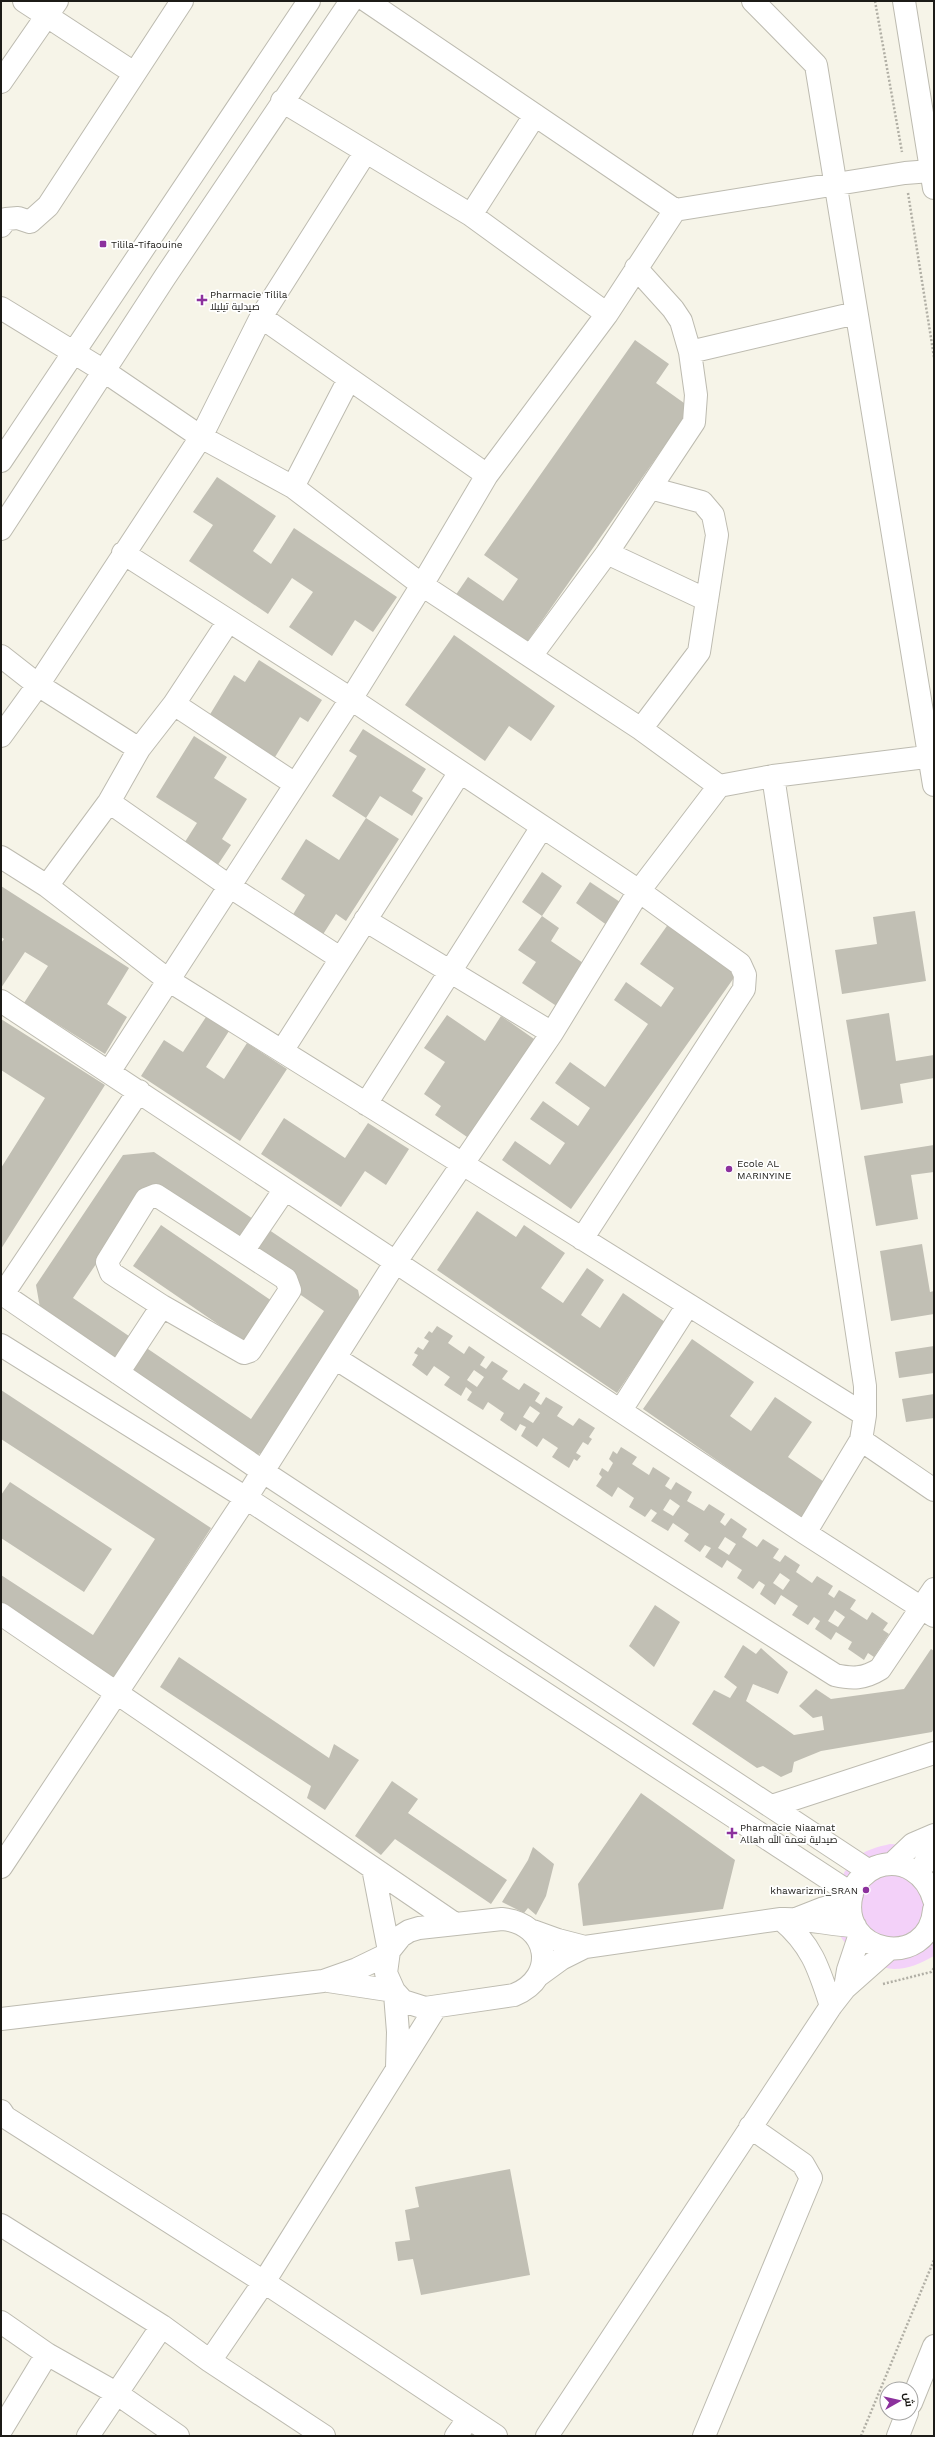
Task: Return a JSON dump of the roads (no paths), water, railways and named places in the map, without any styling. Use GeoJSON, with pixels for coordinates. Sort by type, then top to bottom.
{"type":"FeatureCollection","features":[{"type":"Feature","properties":{"kind":"street"},"geometry":{"type":"LineString","coordinates":[[24,1],[52,9],[134,73]]}},
{"type":"Feature","properties":{"kind":"street"},"geometry":{"type":"LineString","coordinates":[[1,226],[6,219],[18,218],[30,222],[48,206],[182,1]]}},
{"type":"Feature","properties":{"kind":"street"},"geometry":{"type":"LineString","coordinates":[[1,461],[75,354],[309,1]]}},
{"type":"Feature","properties":{"kind":"street"},"geometry":{"type":"LineString","coordinates":[[1,529],[282,102],[351,1]]}},
{"type":"Feature","properties":{"kind":"street"},"geometry":{"type":"LineString","coordinates":[[367,1],[675,210],[836,184],[933,179],[904,1]]}},
{"type":"Feature","properties":{"kind":"street"},"geometry":{"type":"LineString","coordinates":[[753,1],[816,65],[856,313],[932,757],[934,785]]}},
{"type":"Feature","properties":{"kind":"street"},"geometry":{"type":"LineString","coordinates":[[1,82],[52,9]]}},
{"type":"Feature","properties":{"kind":"street"},"geometry":{"type":"LineString","coordinates":[[282,102],[471,215],[607,314]]}},
{"type":"Feature","properties":{"kind":"street"},"geometry":{"type":"LineString","coordinates":[[471,215],[535,115]]}},
{"type":"Feature","properties":{"kind":"street"},"geometry":{"type":"LineString","coordinates":[[1,736],[38,685],[123,553],[201,437],[260,317],[365,153]]}},
{"type":"Feature","properties":{"kind":"street"},"geometry":{"type":"LineString","coordinates":[[109,1072],[351,700],[422,585],[487,475],[607,314],[675,210]]}},
{"type":"Feature","properties":{"kind":"street"},"geometry":{"type":"LineString","coordinates":[[531,656],[607,553],[694,422],[696,395],[690,352],[681,321],[673,309],[636,268]]}},
{"type":"Feature","properties":{"kind":"street"},"geometry":{"type":"LineString","coordinates":[[1,308],[104,371],[201,437],[294,487],[422,585],[641,729],[719,786]]}},
{"type":"Feature","properties":{"kind":"street"},"geometry":{"type":"LineString","coordinates":[[690,352],[856,313]]}},
{"type":"Feature","properties":{"kind":"street"},"geometry":{"type":"LineString","coordinates":[[260,317],[487,475]]}},
{"type":"Feature","properties":{"kind":"street"},"geometry":{"type":"LineString","coordinates":[[294,487],[349,379]]}},
{"type":"Feature","properties":{"kind":"street"},"geometry":{"type":"LineString","coordinates":[[641,729],[699,652],[718,535],[713,515],[702,502],[650,488]]}},
{"type":"Feature","properties":{"kind":"street"},"geometry":{"type":"LineString","coordinates":[[123,553],[351,700],[639,891],[740,964],[745,975],[744,989],[582,1239]]}},
{"type":"Feature","properties":{"kind":"street"},"geometry":{"type":"LineString","coordinates":[[607,553],[708,600]]}},
{"type":"Feature","properties":{"kind":"street"},"geometry":{"type":"LineString","coordinates":[[47,886],[109,802],[139,749],[174,704],[228,622]]}},
{"type":"Feature","properties":{"kind":"street"},"geometry":{"type":"LineString","coordinates":[[1,656],[38,685],[139,749]]}},
{"type":"Feature","properties":{"kind":"street"},"geometry":{"type":"LineString","coordinates":[[174,704],[296,784]]}},
{"type":"Feature","properties":{"kind":"street"},"geometry":{"type":"LineString","coordinates":[[1,1867],[246,1498],[395,1263],[552,1033],[639,891],[719,786],[773,776],[932,757]]}},
{"type":"Feature","properties":{"kind":"street"},"geometry":{"type":"LineString","coordinates":[[282,1051],[460,772]]}},
{"type":"Feature","properties":{"kind":"street"},"geometry":{"type":"LineString","coordinates":[[773,776],[866,1386],[866,1415],[861,1440],[805,1533]]}},
{"type":"Feature","properties":{"kind":"street"},"geometry":{"type":"LineString","coordinates":[[109,802],[229,886],[340,958]]}},
{"type":"Feature","properties":{"kind":"street"},"geometry":{"type":"LineString","coordinates":[[366,1104],[542,827]]}},
{"type":"Feature","properties":{"kind":"street"},"geometry":{"type":"LineString","coordinates":[[1,857],[47,886],[168,980],[462,1165],[866,1415]]}},
{"type":"Feature","properties":{"kind":"street"},"geometry":{"type":"LineString","coordinates":[[365,920],[552,1033]]}},
{"type":"Feature","properties":{"kind":"street"},"geometry":{"type":"LineString","coordinates":[[1,1001],[139,1091],[395,1263],[805,1533],[928,1612]]}},
{"type":"Feature","properties":{"kind":"street"},"geometry":{"type":"LineString","coordinates":[[139,1091],[2,1293],[262,1471],[869,1871]]}},
{"type":"Feature","properties":{"kind":"street"},"geometry":{"type":"LineString","coordinates":[[243,1251],[285,1189]]}},
{"type":"Feature","properties":{"kind":"street"},"geometry":{"type":"LineString","coordinates":[[150,1195],[156,1195],[243,1251],[286,1279],[290,1290],[250,1351],[240,1352],[162,1306],[111,1273],[107,1262],[146,1199],[150,1195]]}},
{"type":"Feature","properties":{"kind":"street"},"geometry":{"type":"LineString","coordinates":[[620,1410],[688,1305]]}},
{"type":"Feature","properties":{"kind":"street"},"geometry":{"type":"LineString","coordinates":[[118,1373],[162,1306]]}},
{"type":"Feature","properties":{"kind":"street"},"geometry":{"type":"LineString","coordinates":[[1,1345],[246,1498],[851,1898]]}},
{"type":"Feature","properties":{"kind":"street"},"geometry":{"type":"LineString","coordinates":[[335,1358],[835,1675],[852,1679],[869,1676],[880,1670],[928,1612],[934,1589]]}},
{"type":"Feature","properties":{"kind":"street"},"geometry":{"type":"LineString","coordinates":[[861,1440],[934,1490]]}},
{"type":"Feature","properties":{"kind":"street"},"geometry":{"type":"LineString","coordinates":[[3,1620],[117,1692],[455,1924]]}},
{"type":"Feature","properties":{"kind":"street"},"geometry":{"type":"LineString","coordinates":[[772,1806],[934,1753]]}},
{"type":"Feature","properties":{"kind":"street"},"geometry":{"type":"LineString","coordinates":[[892,1864],[913,1844],[934,1835]]}},
{"type":"Feature","properties":{"kind":"street"},"geometry":{"type":"LineString","coordinates":[[928,1883],[929,1857],[934,1839]]}},
{"type":"Feature","properties":{"kind":"street"},"geometry":{"type":"LineString","coordinates":[[845,1988],[857,1930],[851,1898],[860,1879],[869,1871],[892,1864],[904,1866],[928,1883]]}},
{"type":"Feature","properties":{"kind":"street"},"geometry":{"type":"LineString","coordinates":[[373,1868],[389,1953],[386,1973],[395,1992],[398,2032],[397,2070]]}},
{"type":"Feature","properties":{"kind":"street"},"geometry":{"type":"LineString","coordinates":[[1,2019],[323,1981],[357,1969],[389,1953],[401,1936],[410,1931],[455,1924],[502,1918],[513,1920],[533,1931],[558,1940],[585,1946],[789,1919],[851,1898]]}},
{"type":"Feature","properties":{"kind":"street"},"geometry":{"type":"LineString","coordinates":[[789,1919],[857,1930],[872,1944],[889,1948],[907,1947],[919,1940],[928,1929],[934,1916],[934,1910]]}},
{"type":"Feature","properties":{"kind":"street"},"geometry":{"type":"LineString","coordinates":[[789,1919],[794,1930],[814,1956],[831,2006]]}},
{"type":"Feature","properties":{"kind":"street"},"geometry":{"type":"LineString","coordinates":[[533,1931],[540,1941],[543,1952],[539,1975]]}},
{"type":"Feature","properties":{"kind":"street"},"geometry":{"type":"LineString","coordinates":[[323,1981],[395,1992],[414,2006],[436,2007],[514,1995],[532,1984],[539,1975],[561,1959],[585,1946]]}},
{"type":"Feature","properties":{"kind":"street"},"geometry":{"type":"LineString","coordinates":[[547,2436],[831,2006],[845,1988],[889,1948]]}},
{"type":"Feature","properties":{"kind":"street"},"geometry":{"type":"LineString","coordinates":[[210,2361],[264,2282],[436,2007]]}},
{"type":"Feature","properties":{"kind":"street"},"geometry":{"type":"LineString","coordinates":[[1,2111],[12,2121],[264,2282],[496,2436]]}},
{"type":"Feature","properties":{"kind":"street"},"geometry":{"type":"LineString","coordinates":[[704,2436],[811,2178],[803,2164],[750,2127]]}},
{"type":"Feature","properties":{"kind":"street"},"geometry":{"type":"LineString","coordinates":[[1,2225],[162,2326],[210,2361],[324,2436]]}},
{"type":"Feature","properties":{"kind":"street"},"geometry":{"type":"LineString","coordinates":[[1,2322],[47,2354],[116,2393],[172,2434]]}},
{"type":"Feature","properties":{"kind":"street"},"geometry":{"type":"LineString","coordinates":[[88,2436],[162,2326]]}},
{"type":"Feature","properties":{"kind":"street"},"geometry":{"type":"LineString","coordinates":[[919,2383],[934,2346]]}},
{"type":"Feature","properties":{"kind":"street"},"geometry":{"type":"LineString","coordinates":[[1,2430],[47,2354]]}},
{"type":"Feature","properties":{"kind":"street"},"geometry":{"type":"LineString","coordinates":[[456,2436],[469,2418]]}},
{"type":"Feature","properties":{"kind":"street"},"geometry":{"type":"LineString","coordinates":[[898,2436],[904,2421]]}},
{"type":"Feature","properties":{"kind":"place","name":"Tilila-Tifaouine"},"geometry":{"type":"Point","coordinates":[103,244]}},
{"type":"Feature","properties":{"kind":"place","name":"Pharmacie Tilila صيدلية تيليلا"},"geometry":{"type":"Point","coordinates":[202,300]}},
{"type":"Feature","properties":{"kind":"place","name":"Ecole AL MARINYINE"},"geometry":{"type":"Point","coordinates":[729,1169]}},
{"type":"Feature","properties":{"kind":"place","name":"Pharmacie Niaamat Allah صيدلية نعمة الله"},"geometry":{"type":"Point","coordinates":[732,1833]}},
{"type":"Feature","properties":{"kind":"place","name":"khawarizmi_SRAN"},"geometry":{"type":"Point","coordinates":[866,1890]}}]}
